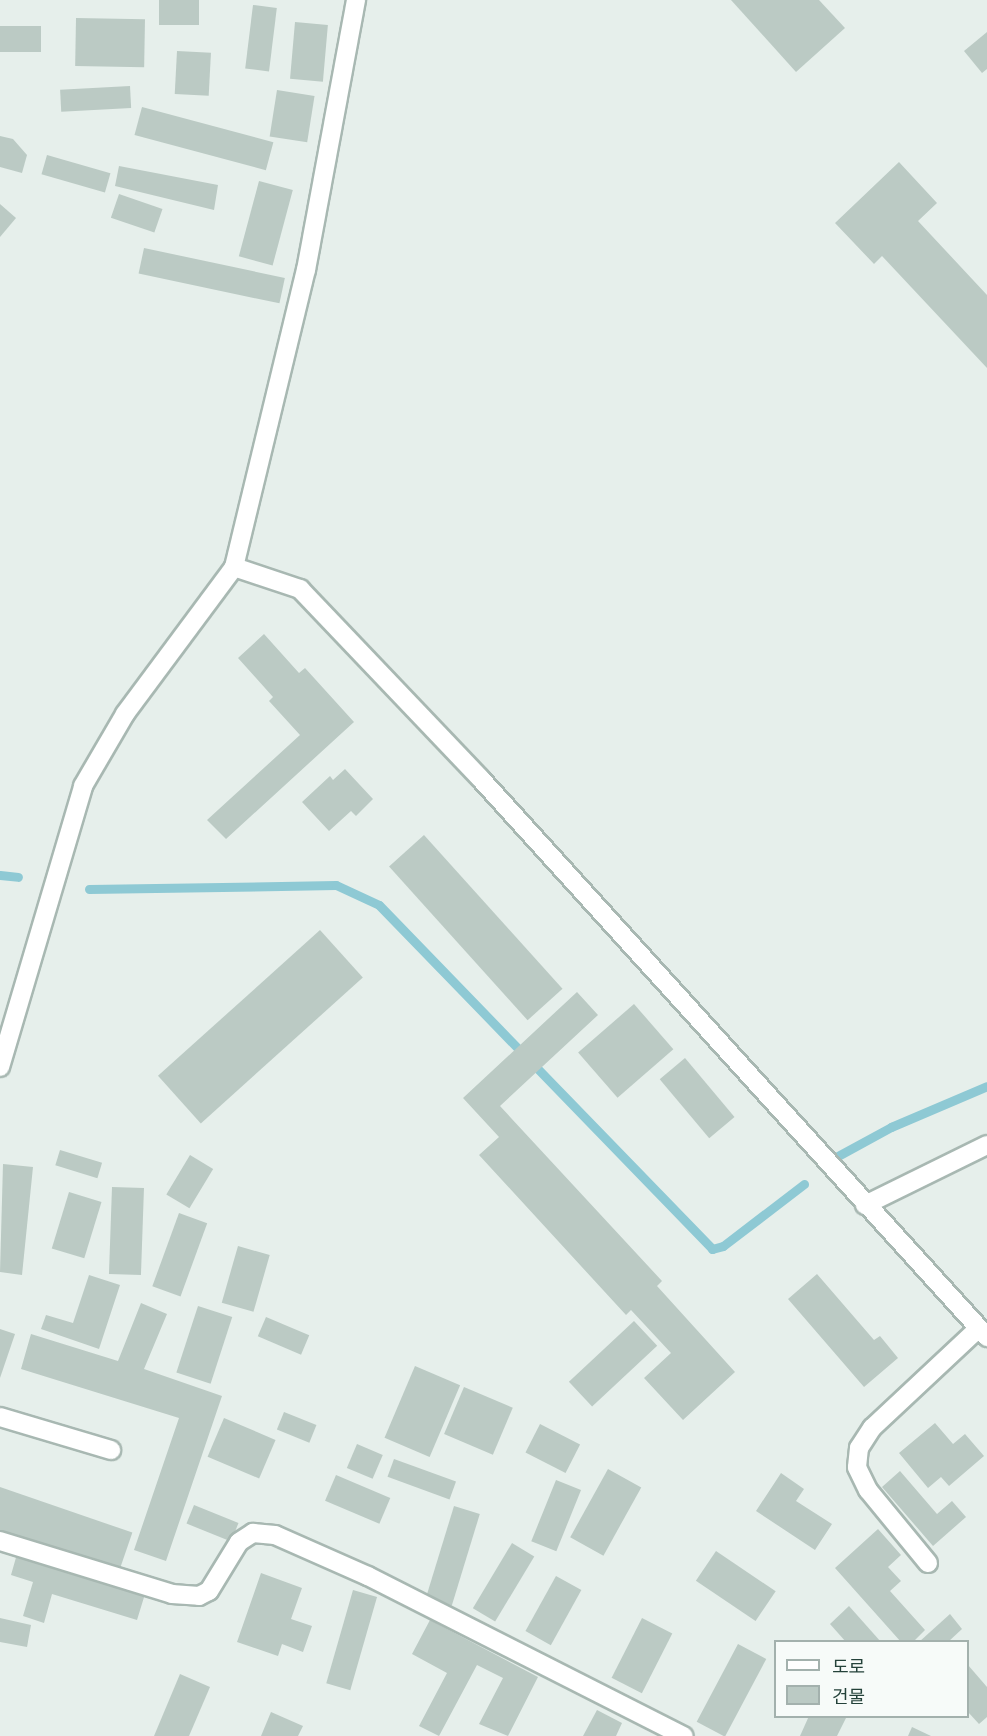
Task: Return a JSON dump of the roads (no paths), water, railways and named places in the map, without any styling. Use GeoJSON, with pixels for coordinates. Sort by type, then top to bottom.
{"type":"FeatureCollection","features":[{"type":"Feature","properties":{"kind":"street"},"geometry":{"type":"LineString","coordinates":[[0,1067],[83,786],[125,714],[234,567],[306,270],[356,0]]}},
{"type":"Feature","properties":{"kind":"street"},"geometry":{"type":"LineString","coordinates":[[234,567],[300,590],[511,812],[983,1333],[872,1428],[859,1448],[857,1467],[868,1490],[928,1563]]}},
{"type":"Feature","properties":{"kind":"street"},"geometry":{"type":"LineString","coordinates":[[865,1205],[987,1145]]}},
{"type":"Feature","properties":{"kind":"street"},"geometry":{"type":"LineString","coordinates":[[0,1417],[111,1450]]}},
{"type":"Feature","properties":{"kind":"street"},"geometry":{"type":"LineString","coordinates":[[0,1541],[172,1594],[199,1596],[209,1591],[239,1542],[253,1533],[275,1535],[368,1576],[684,1736]]}},
{"type":"Feature","properties":{"kind":"waterway"},"geometry":{"type":"LineString","coordinates":[[0,875],[18,877]]}},
{"type":"Feature","properties":{"kind":"waterway"},"geometry":{"type":"LineString","coordinates":[[89,889],[336,885],[379,905],[712,1249],[723,1246],[804,1184]]}},
{"type":"Feature","properties":{"kind":"waterway"},"geometry":{"type":"LineString","coordinates":[[836,1157],[891,1127],[987,1086]]}}]}
